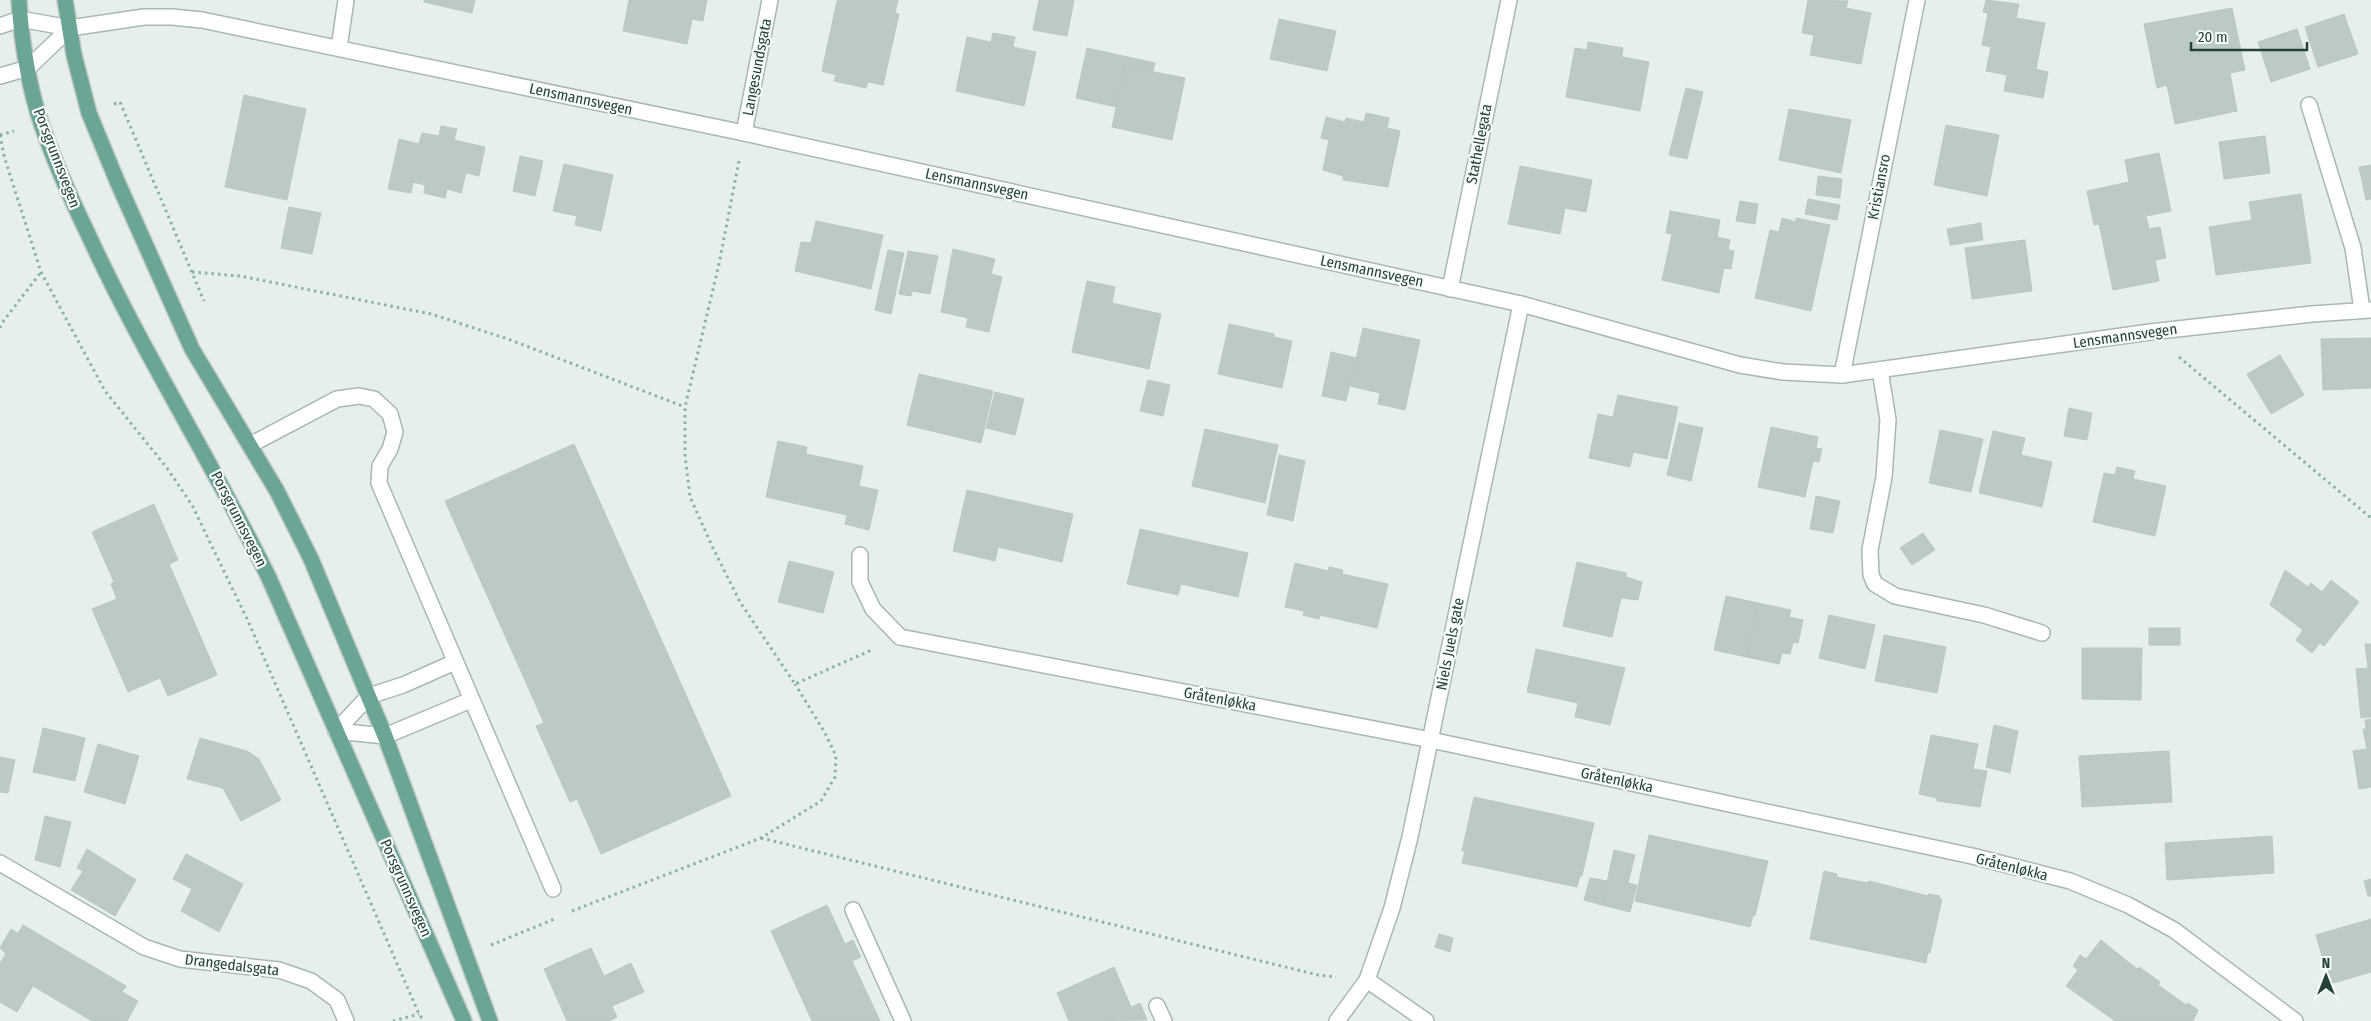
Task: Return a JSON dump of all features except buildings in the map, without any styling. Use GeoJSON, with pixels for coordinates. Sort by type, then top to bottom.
{"type":"FeatureCollection","features":[{"type":"Feature","properties":{"kind":"main road","name":"Porsgrunnsvegen"},"geometry":{"type":"LineString","coordinates":[[19,0],[28,68],[41,125],[73,202],[114,292],[235,509],[269,578],[464,1021]]}},
{"type":"Feature","properties":{"kind":"main road","name":"Porsgrunnsvegen"},"geometry":{"type":"LineString","coordinates":[[65,0],[74,55],[89,113],[117,181],[192,349],[277,491],[311,559],[386,736],[490,1021]]}},
{"type":"Feature","properties":{"kind":"street"},"geometry":{"type":"LineString","coordinates":[[339,48],[346,0]]}},
{"type":"Feature","properties":{"kind":"street","name":"Langesundsgata"},"geometry":{"type":"LineString","coordinates":[[744,133],[770,0]]}},
{"type":"Feature","properties":{"kind":"street","name":"Stathellegata"},"geometry":{"type":"LineString","coordinates":[[1450,289],[1508,0]]}},
{"type":"Feature","properties":{"kind":"street","name":"Kristiansro"},"geometry":{"type":"LineString","coordinates":[[1842,375],[1917,0]]}},
{"type":"Feature","properties":{"kind":"street","name":"Lensmannsvegen"},"geometry":{"type":"LineString","coordinates":[[70,28],[123,19],[172,17],[202,20],[744,133],[1520,304],[1740,365],[1783,372],[1842,375],[2150,332],[2366,310]]}},
{"type":"Feature","properties":{"kind":"street"},"geometry":{"type":"LineString","coordinates":[[0,26],[20,18],[70,28]]}},
{"type":"Feature","properties":{"kind":"street"},"geometry":{"type":"LineString","coordinates":[[0,76],[28,68],[70,28]]}},
{"type":"Feature","properties":{"kind":"street"},"geometry":{"type":"LineString","coordinates":[[2309,105],[2353,248],[2366,310]]}},
{"type":"Feature","properties":{"kind":"street","name":"Niels Juels gate"},"geometry":{"type":"LineString","coordinates":[[1338,1021],[1367,980],[1392,908],[1431,740],[1520,304]]}},
{"type":"Feature","properties":{"kind":"street"},"geometry":{"type":"LineString","coordinates":[[1880,370],[1888,420],[1884,477],[1870,550],[1871,575],[1875,584],[1896,596],[1984,615],[2042,633]]}},
{"type":"Feature","properties":{"kind":"street"},"geometry":{"type":"LineString","coordinates":[[250,444],[337,399],[359,396],[374,399],[390,414],[395,432],[390,449],[380,466],[379,482],[553,888]]}},
{"type":"Feature","properties":{"kind":"street"},"geometry":{"type":"LineString","coordinates":[[860,555],[860,582],[873,610],[900,637]]}},
{"type":"Feature","properties":{"kind":"street","name":"Gråtenløkka"},"geometry":{"type":"LineString","coordinates":[[900,637],[1431,740],[1972,856],[2070,882],[2128,905],[2174,930],[2295,1021]]}},
{"type":"Feature","properties":{"kind":"street"},"geometry":{"type":"LineString","coordinates":[[336,731],[369,696],[455,662]]}},
{"type":"Feature","properties":{"kind":"street"},"geometry":{"type":"LineString","coordinates":[[336,731],[386,736],[471,700]]}},
{"type":"Feature","properties":{"kind":"street","name":"Drangedalsgata"},"geometry":{"type":"LineString","coordinates":[[0,863],[144,946],[180,959],[279,970],[311,981],[337,1000],[346,1021]]}},
{"type":"Feature","properties":{"kind":"street"},"geometry":{"type":"LineString","coordinates":[[853,910],[903,1021]]}},
{"type":"Feature","properties":{"kind":"street"},"geometry":{"type":"LineString","coordinates":[[1367,980],[1426,1021]]}},
{"type":"Feature","properties":{"kind":"street"},"geometry":{"type":"LineString","coordinates":[[1156,1006],[1164,1021]]}},
{"type":"Feature","properties":{"kind":"path"},"geometry":{"type":"LineString","coordinates":[[120,102],[207,308]]}},
{"type":"Feature","properties":{"kind":"path"},"geometry":{"type":"LineString","coordinates":[[484,948],[761,838],[821,801],[835,777],[836,756],[825,733],[796,684],[740,602],[690,497],[685,455],[685,407],[719,264],[744,133]]}},
{"type":"Feature","properties":{"kind":"path"},"geometry":{"type":"LineString","coordinates":[[0,135],[4,156],[41,272],[105,391],[167,468],[192,505],[248,621],[418,1014],[424,1021]]}},
{"type":"Feature","properties":{"kind":"path"},"geometry":{"type":"LineString","coordinates":[[0,328],[41,272]]}},
{"type":"Feature","properties":{"kind":"path"},"geometry":{"type":"LineString","coordinates":[[192,272],[240,276],[432,314],[508,339],[685,407]]}},
{"type":"Feature","properties":{"kind":"path"},"geometry":{"type":"LineString","coordinates":[[2150,332],[2371,518]]}},
{"type":"Feature","properties":{"kind":"path"},"geometry":{"type":"LineString","coordinates":[[796,684],[900,637]]}},
{"type":"Feature","properties":{"kind":"path"},"geometry":{"type":"LineString","coordinates":[[761,838],[1318,975],[1367,980]]}},
{"type":"Feature","properties":{"kind":"path"},"geometry":{"type":"LineString","coordinates":[[393,1021],[418,1014]]}}]}
